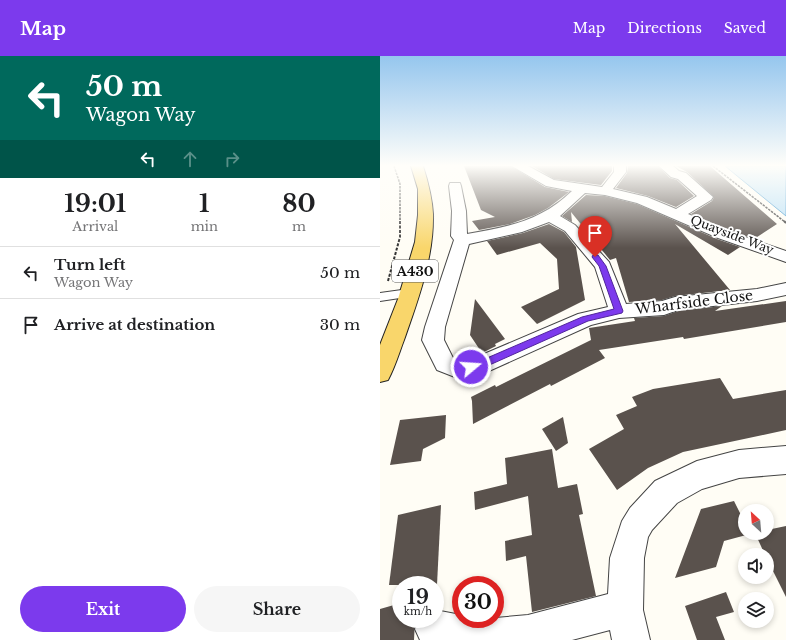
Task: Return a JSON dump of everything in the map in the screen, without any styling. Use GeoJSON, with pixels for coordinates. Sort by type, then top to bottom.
{"type":"FeatureCollection","features":[{"type":"Feature","properties":{"kind":"main road","name":"A430"},"geometry":{"type":"LineString","coordinates":[[380,373],[403,313],[423,244],[426,212],[424,193]]}},
{"type":"Feature","properties":{"kind":"street"},"geometry":{"type":"LineString","coordinates":[[456,193],[459,211],[460,236],[462,240],[507,231],[549,216],[569,202],[578,193]]}},
{"type":"Feature","properties":{"kind":"street","name":"Quayside Way"},"geometry":{"type":"LineString","coordinates":[[614,193],[642,200],[724,234],[771,250],[786,258]]}},
{"type":"Feature","properties":{"kind":"street"},"geometry":{"type":"LineString","coordinates":[[678,214],[706,198],[701,193]]}},
{"type":"Feature","properties":{"kind":"street"},"geometry":{"type":"LineString","coordinates":[[549,216],[570,228],[603,266],[619,311]]}},
{"type":"Feature","properties":{"kind":"street","name":"Wharfside Close"},"geometry":{"type":"LineString","coordinates":[[462,240],[433,340],[445,364],[460,370],[482,365],[585,319],[619,311],[664,308],[675,304],[756,294],[786,288]]}},
{"type":"Feature","properties":{"kind":"street"},"geometry":{"type":"LineString","coordinates":[[434,629],[482,638],[498,637],[528,634],[601,613],[628,625],[627,558],[633,532],[641,518],[666,492],[697,476],[739,464],[786,460]]}},
{"type":"Feature","properties":{"kind":"lane"},"geometry":{"type":"LineString","coordinates":[[381,297],[409,294]]}},
{"type":"Feature","properties":{"kind":"path"},"geometry":{"type":"LineString","coordinates":[[381,297],[400,238],[400,193]]}},
{"type":"Feature","properties":{"kind":"path"},"geometry":{"type":"LineString","coordinates":[[748,193],[786,223]]}},
{"type":"Feature","properties":{"kind":"water"},"geometry":{"type":"Polygon","coordinates":[[[758,193],[786,193],[786,216],[758,193]]]}},
{"type":"Feature","properties":{"kind":"building"},"geometry":{"type":"Polygon","coordinates":[[[475,193],[567,193],[548,208],[535,215],[510,224],[479,230],[472,221],[495,217],[481,210],[475,193]]]}},
{"type":"Feature","properties":{"kind":"building"},"geometry":{"type":"Polygon","coordinates":[[[637,193],[691,193],[694,196],[676,207],[637,193]]]}},
{"type":"Feature","properties":{"kind":"building"},"geometry":{"type":"Polygon","coordinates":[[[710,193],[741,193],[777,224],[754,239],[691,214],[712,201],[714,197],[710,193]]]}},
{"type":"Feature","properties":{"kind":"building"},"geometry":{"type":"Polygon","coordinates":[[[586,195],[605,196],[637,204],[717,239],[740,247],[728,255],[675,224],[730,290],[675,296],[662,300],[629,302],[616,258],[610,260],[571,212],[572,222],[562,216],[586,195]]]}},
{"type":"Feature","properties":{"kind":"building"},"geometry":{"type":"Polygon","coordinates":[[[549,224],[564,232],[576,247],[585,300],[537,324],[521,307],[559,289],[557,259],[540,243],[497,255],[487,241],[523,233],[549,224]]]}},
{"type":"Feature","properties":{"kind":"building"},"geometry":{"type":"Polygon","coordinates":[[[475,299],[505,339],[495,344],[496,346],[482,353],[470,335],[475,299]]]}},
{"type":"Feature","properties":{"kind":"building"},"geometry":{"type":"Polygon","coordinates":[[[786,301],[786,322],[684,339],[683,337],[599,350],[605,358],[551,386],[550,384],[473,424],[471,397],[495,385],[496,387],[591,340],[589,328],[635,321],[634,318],[664,316],[678,311],[722,306],[715,311],[786,301]]]}},
{"type":"Feature","properties":{"kind":"building"},"geometry":{"type":"Polygon","coordinates":[[[720,378],[733,399],[786,390],[786,430],[683,452],[648,468],[617,490],[589,449],[624,429],[616,415],[637,406],[632,397],[653,389],[720,378]]]}},
{"type":"Feature","properties":{"kind":"building"},"geometry":{"type":"Polygon","coordinates":[[[446,415],[445,438],[423,449],[421,461],[390,465],[400,420],[446,415]]]}},
{"type":"Feature","properties":{"kind":"building"},"geometry":{"type":"Polygon","coordinates":[[[563,417],[568,443],[556,451],[542,429],[563,417]]]}},
{"type":"Feature","properties":{"kind":"building"},"geometry":{"type":"Polygon","coordinates":[[[552,449],[558,488],[577,484],[583,514],[579,515],[596,596],[532,612],[526,556],[506,561],[505,541],[532,535],[528,496],[475,510],[474,492],[507,484],[505,458],[552,449]]]}},
{"type":"Feature","properties":{"kind":"building"},"geometry":{"type":"Polygon","coordinates":[[[734,501],[738,509],[738,537],[724,541],[716,567],[675,578],[701,509],[734,501]]]}},
{"type":"Feature","properties":{"kind":"building"},"geometry":{"type":"Polygon","coordinates":[[[441,505],[437,576],[392,576],[392,585],[389,585],[398,515],[441,505]]]}},
{"type":"Feature","properties":{"kind":"building"},"geometry":{"type":"Polygon","coordinates":[[[786,526],[786,597],[774,573],[774,548],[762,548],[758,540],[774,540],[774,529],[786,526]]]}},
{"type":"Feature","properties":{"kind":"building"},"geometry":{"type":"Polygon","coordinates":[[[726,592],[734,612],[716,617],[725,640],[697,640],[685,606],[726,592]]]}},
{"type":"Feature","properties":{"kind":"building"},"geometry":{"type":"Polygon","coordinates":[[[392,606],[392,628],[415,628],[414,640],[380,640],[380,609],[392,606]]]}},
{"type":"Feature","properties":{"kind":"route"},"geometry":{"type":"LineString","coordinates":[[471,367],[482,365],[585,319],[619,311],[603,266],[595,257]]}}]}
